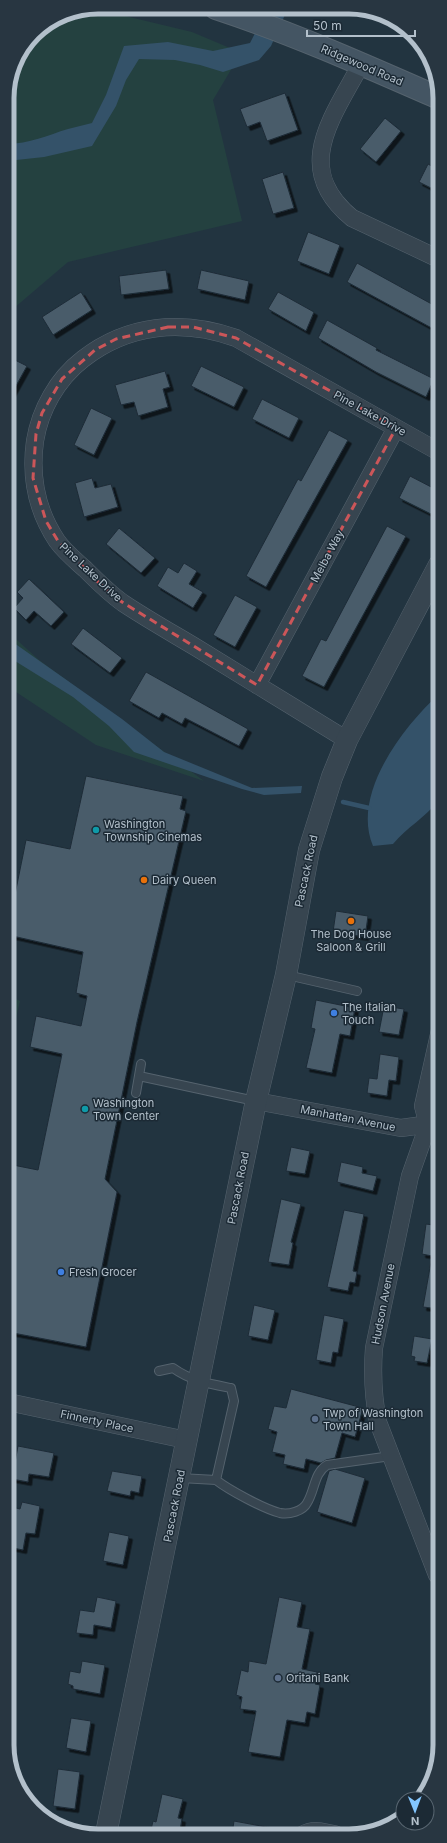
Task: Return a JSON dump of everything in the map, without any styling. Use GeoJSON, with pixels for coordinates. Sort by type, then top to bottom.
{"type":"FeatureCollection","features":[{"type":"Feature","properties":{"kind":"main road","name":"Ridgewood Road"},"geometry":{"type":"LineString","coordinates":[[235,14],[361,64],[433,95]]}},
{"type":"Feature","properties":{"kind":"street"},"geometry":{"type":"LineString","coordinates":[[361,64],[324,134],[320,164],[323,179],[329,194],[340,208],[352,218],[433,256]]}},
{"type":"Feature","properties":{"kind":"street","name":"Pine Lake Drive"},"geometry":{"type":"LineString","coordinates":[[348,740],[122,602],[66,552],[58,542],[46,521],[38,501],[34,478],[33,455],[36,434],[42,413],[50,397],[62,379],[77,364],[95,350],[116,339],[139,332],[168,327],[193,327],[217,331],[236,338],[433,449]]}},
{"type":"Feature","properties":{"kind":"street","name":"Melba Way"},"geometry":{"type":"LineString","coordinates":[[257,685],[396,428]]}},
{"type":"Feature","properties":{"kind":"street","name":"Pascack Road"},"geometry":{"type":"LineString","coordinates":[[107,1829],[256,1101],[286,975],[309,850],[330,784],[348,740],[433,577]]}},
{"type":"Feature","properties":{"kind":"street"},"geometry":{"type":"LineString","coordinates":[[433,1061],[423,1106],[433,1122]]}},
{"type":"Feature","properties":{"kind":"street","name":"Manhattan Avenue"},"geometry":{"type":"LineString","coordinates":[[256,1101],[401,1128],[433,1124]]}},
{"type":"Feature","properties":{"kind":"street","name":"Hudson Avenue"},"geometry":{"type":"LineString","coordinates":[[433,1126],[410,1176],[374,1348],[372,1373],[373,1399],[378,1422],[433,1565]]}},
{"type":"Feature","properties":{"kind":"street","name":"Finnerty Place"},"geometry":{"type":"LineString","coordinates":[[14,1403],[186,1440]]}},
{"type":"Feature","properties":{"kind":"lane"},"geometry":{"type":"LineString","coordinates":[[286,975],[357,991]]}},
{"type":"Feature","properties":{"kind":"lane"},"geometry":{"type":"LineString","coordinates":[[136,1094],[141,1064]]}},
{"type":"Feature","properties":{"kind":"lane"},"geometry":{"type":"LineString","coordinates":[[139,1076],[256,1101]]}},
{"type":"Feature","properties":{"kind":"lane"},"geometry":{"type":"LineString","coordinates":[[159,1371],[173,1368],[183,1376],[199,1382],[231,1388],[234,1401],[216,1480]]}},
{"type":"Feature","properties":{"kind":"lane"},"geometry":{"type":"LineString","coordinates":[[180,1478],[216,1480],[224,1487],[280,1513],[289,1513],[300,1509],[307,1503],[320,1469],[327,1465],[391,1456]]}},
{"type":"Feature","properties":{"kind":"highlighted area"},"geometry":{"type":"Polygon","coordinates":[[[168,327],[193,327],[236,338],[396,428],[257,685],[122,602],[101,585],[58,541],[46,521],[33,478],[36,434],[42,413],[62,379],[95,350],[116,339],[168,327]]]}},
{"type":"Feature","properties":{"kind":"green space"},"geometry":{"type":"Polygon","coordinates":[[[117,14],[192,32],[249,56],[235,63],[213,100],[242,221],[68,262],[14,308],[14,92],[20,66],[31,47],[51,28],[66,20],[87,15],[117,14]]]}},
{"type":"Feature","properties":{"kind":"green space"},"geometry":{"type":"Polygon","coordinates":[[[14,637],[39,660],[204,781],[96,745],[14,691],[14,637]]]}},
{"type":"Feature","properties":{"kind":"green space"},"geometry":{"type":"Polygon","coordinates":[[[14,998],[20,1001],[14,1026],[14,998]]]}},
{"type":"Feature","properties":{"kind":"water"},"geometry":{"type":"Polygon","coordinates":[[[265,14],[285,14],[271,46],[259,60],[223,72],[200,65],[175,60],[139,59],[126,80],[116,106],[92,146],[44,157],[14,160],[14,144],[31,141],[92,123],[106,95],[124,46],[168,42],[213,51],[250,43],[265,14]]]}},
{"type":"Feature","properties":{"kind":"water"},"geometry":{"type":"Polygon","coordinates":[[[14,643],[122,719],[164,752],[252,788],[302,786],[301,793],[264,795],[242,789],[134,752],[109,726],[73,697],[14,660],[14,643]]]}},
{"type":"Feature","properties":{"kind":"water"},"geometry":{"type":"Polygon","coordinates":[[[433,700],[433,807],[404,832],[393,844],[373,846],[368,826],[369,805],[375,784],[384,763],[396,743],[410,724],[433,700]]]}},
{"type":"Feature","properties":{"kind":"building"},"geometry":{"type":"Polygon","coordinates":[[[285,93],[298,130],[267,141],[260,122],[247,127],[240,109],[285,93]]]}},
{"type":"Feature","properties":{"kind":"building"},"geometry":{"type":"Polygon","coordinates":[[[385,118],[401,131],[376,162],[360,149],[385,118]]]}},
{"type":"Feature","properties":{"kind":"building"},"geometry":{"type":"Polygon","coordinates":[[[428,164],[433,167],[433,189],[419,182],[428,164]]]}},
{"type":"Feature","properties":{"kind":"building"},"geometry":{"type":"Polygon","coordinates":[[[283,172],[294,208],[273,214],[262,179],[283,172]]]}},
{"type":"Feature","properties":{"kind":"building"},"geometry":{"type":"Polygon","coordinates":[[[308,232],[340,245],[329,274],[297,261],[308,232]]]}},
{"type":"Feature","properties":{"kind":"building"},"geometry":{"type":"Polygon","coordinates":[[[357,263],[433,305],[433,329],[347,282],[357,263]]]}},
{"type":"Feature","properties":{"kind":"building"},"geometry":{"type":"Polygon","coordinates":[[[166,270],[169,289],[121,295],[119,276],[166,270]]]}},
{"type":"Feature","properties":{"kind":"building"},"geometry":{"type":"Polygon","coordinates":[[[201,270],[249,281],[245,300],[197,289],[201,270]]]}},
{"type":"Feature","properties":{"kind":"building"},"geometry":{"type":"Polygon","coordinates":[[[81,292],[92,310],[53,335],[42,317],[81,292]]]}},
{"type":"Feature","properties":{"kind":"building"},"geometry":{"type":"Polygon","coordinates":[[[278,292],[314,312],[306,331],[268,309],[278,292]]]}},
{"type":"Feature","properties":{"kind":"building"},"geometry":{"type":"Polygon","coordinates":[[[327,320],[377,348],[376,350],[433,378],[426,397],[376,372],[318,338],[327,320]]]}},
{"type":"Feature","properties":{"kind":"building"},"geometry":{"type":"Polygon","coordinates":[[[14,360],[27,366],[14,389],[14,360]]]}},
{"type":"Feature","properties":{"kind":"building"},"geometry":{"type":"Polygon","coordinates":[[[201,366],[244,387],[234,407],[191,386],[201,366]]]}},
{"type":"Feature","properties":{"kind":"building"},"geometry":{"type":"Polygon","coordinates":[[[165,371],[170,387],[163,389],[168,407],[138,416],[134,402],[121,405],[115,385],[165,371]]]}},
{"type":"Feature","properties":{"kind":"building"},"geometry":{"type":"Polygon","coordinates":[[[262,399],[299,418],[289,438],[252,419],[262,399]]]}},
{"type":"Feature","properties":{"kind":"building"},"geometry":{"type":"Polygon","coordinates":[[[91,408],[112,418],[94,455],[74,445],[91,408]]]}},
{"type":"Feature","properties":{"kind":"building"},"geometry":{"type":"Polygon","coordinates":[[[329,430],[348,440],[266,587],[246,576],[298,479],[301,481],[329,430]]]}},
{"type":"Feature","properties":{"kind":"building"},"geometry":{"type":"Polygon","coordinates":[[[410,476],[433,488],[433,510],[431,514],[399,498],[410,476]]]}},
{"type":"Feature","properties":{"kind":"building"},"geometry":{"type":"Polygon","coordinates":[[[92,478],[95,488],[111,484],[118,507],[84,517],[75,483],[92,478]]]}},
{"type":"Feature","properties":{"kind":"building"},"geometry":{"type":"Polygon","coordinates":[[[387,526],[406,536],[324,687],[302,676],[321,639],[326,641],[387,526]]]}},
{"type":"Feature","properties":{"kind":"building"},"geometry":{"type":"Polygon","coordinates":[[[119,528],[155,558],[141,573],[106,544],[119,528]]]}},
{"type":"Feature","properties":{"kind":"building"},"geometry":{"type":"Polygon","coordinates":[[[184,563],[197,571],[189,584],[203,592],[193,608],[157,586],[168,567],[178,573],[184,563]]]}},
{"type":"Feature","properties":{"kind":"building"},"geometry":{"type":"Polygon","coordinates":[[[29,579],[64,612],[51,626],[34,611],[26,620],[14,608],[23,598],[17,592],[29,579]]]}},
{"type":"Feature","properties":{"kind":"building"},"geometry":{"type":"Polygon","coordinates":[[[235,595],[257,607],[235,647],[213,635],[235,595]]]}},
{"type":"Feature","properties":{"kind":"building"},"geometry":{"type":"Polygon","coordinates":[[[83,628],[122,658],[110,673],[71,644],[83,628]]]}},
{"type":"Feature","properties":{"kind":"building"},"geometry":{"type":"Polygon","coordinates":[[[146,672],[248,729],[239,746],[185,718],[182,724],[162,713],[159,718],[129,701],[146,672]]]}},
{"type":"Feature","properties":{"kind":"building","name":"Washington Town Center"},"geometry":{"type":"Polygon","coordinates":[[[86,776],[183,796],[180,809],[186,811],[137,1022],[105,1179],[117,1192],[86,1347],[14,1333],[14,1165],[38,1170],[62,1054],[30,1047],[36,1016],[81,1026],[87,996],[76,993],[83,952],[14,936],[14,899],[26,840],[70,849],[86,776]]]}},
{"type":"Feature","properties":{"kind":"building","name":"The Dog House Saloon & Grill"},"geometry":{"type":"Polygon","coordinates":[[[336,911],[368,916],[365,937],[333,932],[336,911]]]}},
{"type":"Feature","properties":{"kind":"building"},"geometry":{"type":"Polygon","coordinates":[[[316,1000],[355,1008],[350,1036],[340,1034],[332,1073],[306,1068],[315,1029],[311,1028],[316,1000]]]}},
{"type":"Feature","properties":{"kind":"building"},"geometry":{"type":"Polygon","coordinates":[[[384,1006],[404,1009],[399,1035],[379,1032],[384,1006]]]}},
{"type":"Feature","properties":{"kind":"building"},"geometry":{"type":"Polygon","coordinates":[[[380,1054],[399,1057],[396,1081],[389,1080],[387,1096],[367,1093],[369,1078],[377,1079],[380,1054]]]}},
{"type":"Feature","properties":{"kind":"building"},"geometry":{"type":"Polygon","coordinates":[[[291,1147],[310,1151],[305,1174],[286,1171],[291,1147]]]}},
{"type":"Feature","properties":{"kind":"building"},"geometry":{"type":"Polygon","coordinates":[[[341,1162],[363,1167],[362,1173],[377,1176],[373,1191],[337,1182],[341,1162]]]}},
{"type":"Feature","properties":{"kind":"building"},"geometry":{"type":"Polygon","coordinates":[[[281,1199],[301,1204],[291,1242],[293,1243],[289,1265],[268,1262],[281,1199]]]}},
{"type":"Feature","properties":{"kind":"building"},"geometry":{"type":"Polygon","coordinates":[[[344,1210],[364,1214],[353,1271],[357,1272],[355,1283],[350,1282],[348,1291],[327,1287],[344,1210]]]}},
{"type":"Feature","properties":{"kind":"building"},"geometry":{"type":"Polygon","coordinates":[[[426,1224],[433,1225],[433,1308],[423,1307],[432,1256],[422,1254],[426,1224]]]}},
{"type":"Feature","properties":{"kind":"building"},"geometry":{"type":"Polygon","coordinates":[[[254,1305],[275,1310],[268,1340],[248,1336],[254,1305]]]}},
{"type":"Feature","properties":{"kind":"building"},"geometry":{"type":"Polygon","coordinates":[[[324,1315],[344,1319],[338,1353],[333,1352],[331,1363],[316,1360],[324,1315]]]}},
{"type":"Feature","properties":{"kind":"building"},"geometry":{"type":"Polygon","coordinates":[[[414,1336],[432,1339],[427,1363],[414,1361],[415,1357],[411,1356],[414,1336]]]}},
{"type":"Feature","properties":{"kind":"building","name":"Twp of Washington Town Hall"},"geometry":{"type":"Polygon","coordinates":[[[291,1389],[363,1408],[355,1437],[342,1433],[335,1458],[321,1463],[306,1459],[304,1469],[283,1464],[285,1455],[272,1452],[277,1432],[268,1429],[274,1406],[286,1408],[291,1389]]]}},
{"type":"Feature","properties":{"kind":"building"},"geometry":{"type":"Polygon","coordinates":[[[18,1446],[54,1453],[49,1477],[29,1474],[28,1482],[14,1479],[14,1468],[18,1446]]]}},
{"type":"Feature","properties":{"kind":"building"},"geometry":{"type":"Polygon","coordinates":[[[335,1469],[365,1478],[352,1523],[317,1512],[329,1471],[335,1469]]]}},
{"type":"Feature","properties":{"kind":"building"},"geometry":{"type":"Polygon","coordinates":[[[112,1471],[142,1476],[139,1493],[131,1491],[130,1496],[107,1491],[112,1471]]]}},
{"type":"Feature","properties":{"kind":"building"},"geometry":{"type":"Polygon","coordinates":[[[22,1502],[40,1506],[35,1534],[26,1533],[23,1550],[14,1548],[14,1508],[20,1509],[22,1502]]]}},
{"type":"Feature","properties":{"kind":"building"},"geometry":{"type":"Polygon","coordinates":[[[109,1532],[129,1536],[123,1565],[103,1561],[109,1532]]]}},
{"type":"Feature","properties":{"kind":"building"},"geometry":{"type":"Polygon","coordinates":[[[97,1597],[116,1601],[111,1628],[94,1625],[93,1635],[76,1633],[80,1610],[94,1612],[97,1597]]]}},
{"type":"Feature","properties":{"kind":"building","name":"Oritani Bank"},"geometry":{"type":"Polygon","coordinates":[[[279,1597],[302,1602],[297,1627],[310,1629],[302,1669],[317,1672],[315,1684],[320,1685],[315,1714],[307,1712],[305,1723],[287,1720],[280,1757],[248,1752],[256,1711],[240,1709],[242,1697],[236,1695],[241,1670],[248,1672],[249,1661],[266,1664],[279,1597]]]}},
{"type":"Feature","properties":{"kind":"building"},"geometry":{"type":"Polygon","coordinates":[[[82,1661],[105,1665],[100,1694],[73,1689],[73,1686],[68,1684],[70,1671],[80,1673],[82,1661]]]}},
{"type":"Feature","properties":{"kind":"building"},"geometry":{"type":"Polygon","coordinates":[[[71,1718],[91,1721],[86,1752],[66,1748],[71,1718]]]}},
{"type":"Feature","properties":{"kind":"building"},"geometry":{"type":"Polygon","coordinates":[[[58,1769],[80,1772],[75,1809],[53,1806],[58,1769]]]}},
{"type":"Feature","properties":{"kind":"building"},"geometry":{"type":"Polygon","coordinates":[[[162,1794],[183,1799],[178,1818],[182,1819],[180,1829],[151,1829],[153,1821],[156,1822],[162,1794]]]}},
{"type":"Feature","properties":{"kind":"building"},"geometry":{"type":"Polygon","coordinates":[[[234,1821],[277,1829],[233,1829],[234,1821]]]}},
{"type":"Feature","properties":{"kind":"waterway"},"geometry":{"type":"LineString","coordinates":[[343,802],[369,808]]}},
{"type":"Feature","properties":{"kind":"place","name":"Washington Township Cinemas"},"geometry":{"type":"Point","coordinates":[96,830]}},
{"type":"Feature","properties":{"kind":"place","name":"Dairy Queen"},"geometry":{"type":"Point","coordinates":[144,880]}},
{"type":"Feature","properties":{"kind":"place","name":"The Dog House Saloon & Grill"},"geometry":{"type":"Point","coordinates":[351,921]}},
{"type":"Feature","properties":{"kind":"place","name":"The Italian Touch"},"geometry":{"type":"Point","coordinates":[334,1013]}},
{"type":"Feature","properties":{"kind":"place","name":"Washington Town Center"},"geometry":{"type":"Point","coordinates":[85,1109]}},
{"type":"Feature","properties":{"kind":"place","name":"Fresh Grocer"},"geometry":{"type":"Point","coordinates":[61,1272]}},
{"type":"Feature","properties":{"kind":"place","name":"Twp of Washington Town Hall"},"geometry":{"type":"Point","coordinates":[315,1419]}},
{"type":"Feature","properties":{"kind":"place","name":"Oritani Bank"},"geometry":{"type":"Point","coordinates":[278,1678]}}]}
